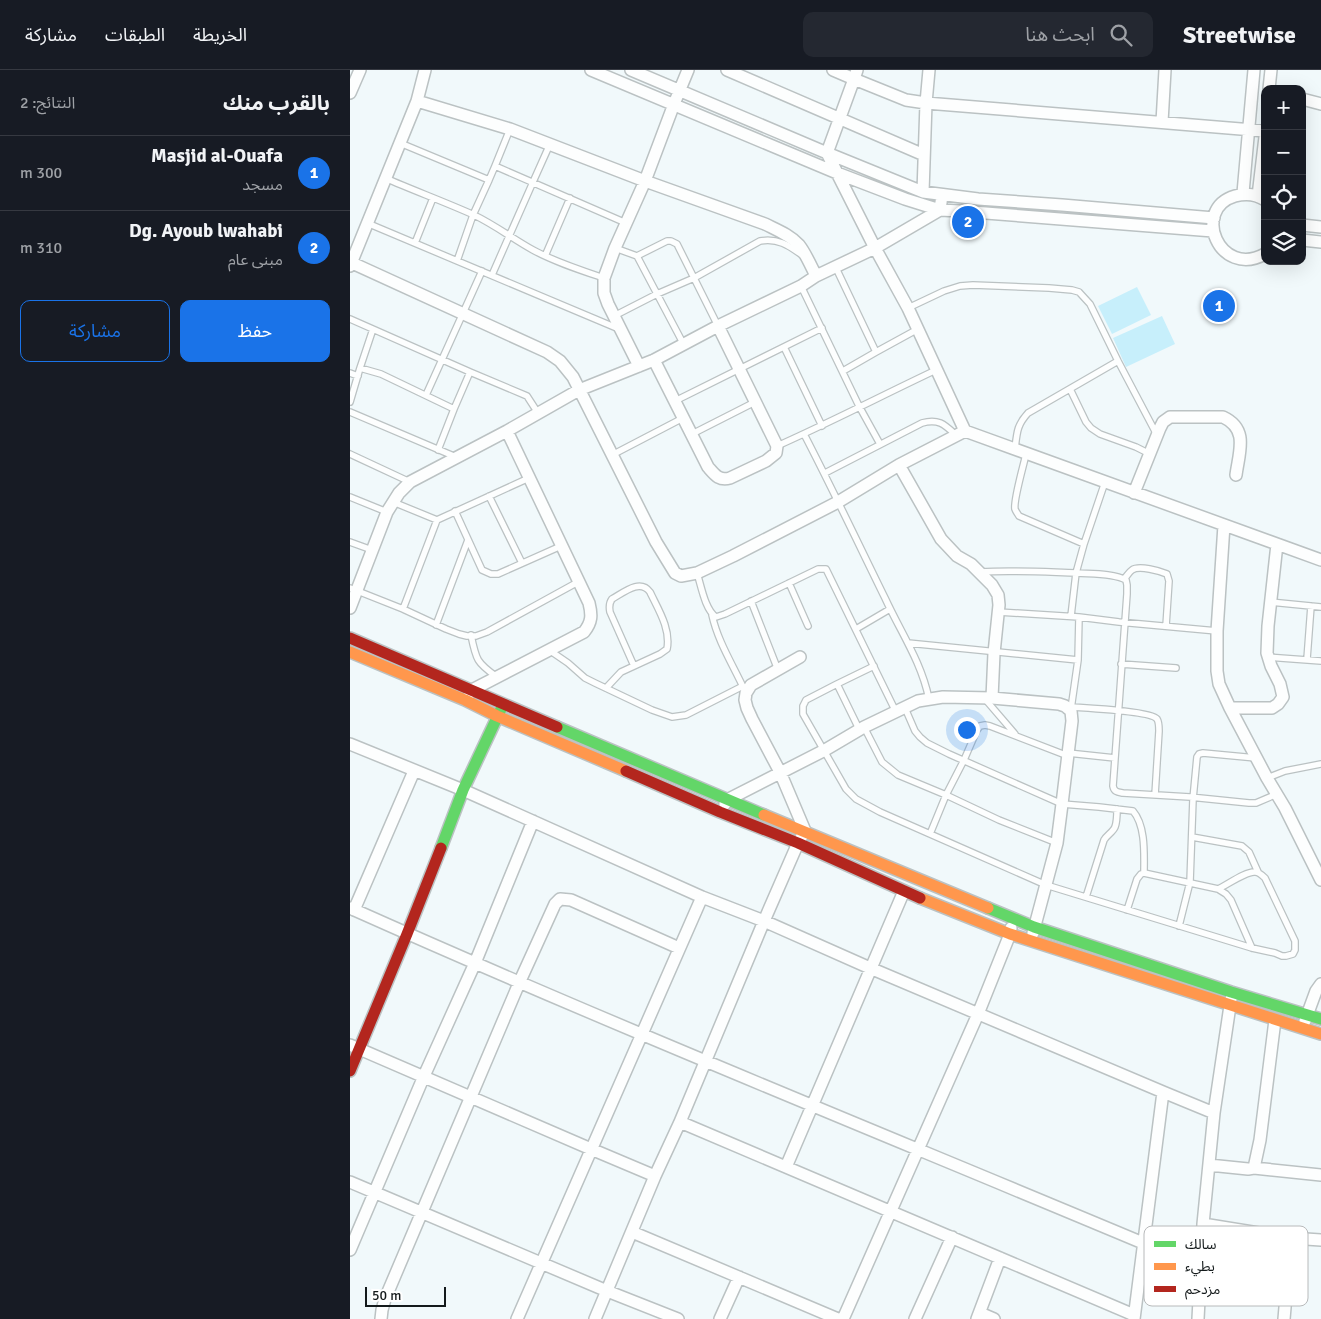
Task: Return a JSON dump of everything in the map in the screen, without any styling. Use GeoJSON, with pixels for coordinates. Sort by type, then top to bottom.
{"type":"FeatureCollection","features":[{"type":"Feature","properties":{"kind":"main road"},"geometry":{"type":"LineString","coordinates":[[350,638],[727,800],[1013,919],[1321,1020]]}},
{"type":"Feature","properties":{"kind":"main road"},"geometry":{"type":"LineString","coordinates":[[350,652],[904,891],[1030,942],[1321,1034]]}},
{"type":"Feature","properties":{"kind":"main road"},"geometry":{"type":"LineString","coordinates":[[350,1071],[355,1047],[407,934],[463,790],[504,704]]}},
{"type":"Feature","properties":{"kind":"street"},"geometry":{"type":"LineString","coordinates":[[350,93],[360,70]]}},
{"type":"Feature","properties":{"kind":"street"},"geometry":{"type":"LineString","coordinates":[[425,70],[417,101],[350,264],[547,352],[560,361],[573,377],[656,542],[675,573],[681,576],[710,568],[838,502],[899,465],[961,433],[1014,449],[1321,560]]}},
{"type":"Feature","properties":{"kind":"street"},"geometry":{"type":"LineString","coordinates":[[591,70],[837,173],[940,210],[960,210],[1213,231]]}},
{"type":"Feature","properties":{"kind":"street"},"geometry":{"type":"LineString","coordinates":[[631,70],[923,192],[1214,218]]}},
{"type":"Feature","properties":{"kind":"street"},"geometry":{"type":"LineString","coordinates":[[639,366],[608,304],[604,293],[604,278],[615,248],[645,181],[688,70]]}},
{"type":"Feature","properties":{"kind":"street"},"geometry":{"type":"LineString","coordinates":[[727,70],[924,155]]}},
{"type":"Feature","properties":{"kind":"street"},"geometry":{"type":"LineString","coordinates":[[833,70],[856,74],[906,100],[926,103],[1261,130]]}},
{"type":"Feature","properties":{"kind":"street"},"geometry":{"type":"LineString","coordinates":[[923,192],[929,70]]}},
{"type":"Feature","properties":{"kind":"street"},"geometry":{"type":"LineString","coordinates":[[1162,122],[1165,70]]}},
{"type":"Feature","properties":{"kind":"street"},"geometry":{"type":"LineString","coordinates":[[1243,194],[1254,70]]}},
{"type":"Feature","properties":{"kind":"street"},"geometry":{"type":"LineString","coordinates":[[1269,85],[1271,70]]}},
{"type":"Feature","properties":{"kind":"street"},"geometry":{"type":"LineString","coordinates":[[856,74],[827,153],[908,308],[936,370],[961,433]]}},
{"type":"Feature","properties":{"kind":"street"},"geometry":{"type":"LineString","coordinates":[[1306,100],[1321,104]]}},
{"type":"Feature","properties":{"kind":"street"},"geometry":{"type":"LineString","coordinates":[[417,101],[510,129],[780,231],[799,245],[816,276]]}},
{"type":"Feature","properties":{"kind":"street"},"geometry":{"type":"LineString","coordinates":[[1261,198],[1243,194],[1231,197],[1218,209],[1214,218],[1213,231],[1216,241],[1232,257],[1242,260],[1254,259],[1261,256]]}},
{"type":"Feature","properties":{"kind":"street"},"geometry":{"type":"LineString","coordinates":[[940,210],[942,195]]}},
{"type":"Feature","properties":{"kind":"street"},"geometry":{"type":"LineString","coordinates":[[350,608],[354,589],[390,507],[410,482],[507,431],[579,390],[654,360],[718,326],[801,286],[816,276],[875,248],[940,210]]}},
{"type":"Feature","properties":{"kind":"street"},"geometry":{"type":"LineString","coordinates":[[1306,226],[1321,227]]}},
{"type":"Feature","properties":{"kind":"street"},"geometry":{"type":"LineString","coordinates":[[1306,240],[1321,242]]}},
{"type":"Feature","properties":{"kind":"street"},"geometry":{"type":"LineString","coordinates":[[654,360],[708,467],[717,477],[720,479],[730,478],[770,459],[776,453],[777,446],[718,326]]}},
{"type":"Feature","properties":{"kind":"street"},"geometry":{"type":"LineString","coordinates":[[1134,493],[1163,422],[1170,417],[1223,417],[1236,426],[1241,441],[1236,475]]}},
{"type":"Feature","properties":{"kind":"street"},"geometry":{"type":"LineString","coordinates":[[465,700],[472,690],[584,632],[592,617],[589,603],[507,431]]}},
{"type":"Feature","properties":{"kind":"street"},"geometry":{"type":"LineString","coordinates":[[899,465],[941,539],[957,556],[971,564],[996,590],[998,612],[988,698]]}},
{"type":"Feature","properties":{"kind":"street"},"geometry":{"type":"LineString","coordinates":[[1224,524],[1217,631],[1217,671],[1219,684],[1321,880]]}},
{"type":"Feature","properties":{"kind":"street"},"geometry":{"type":"LineString","coordinates":[[1230,708],[1272,708],[1281,702],[1282,692],[1270,666],[1267,653],[1270,602],[1277,544]]}},
{"type":"Feature","properties":{"kind":"street"},"geometry":{"type":"LineString","coordinates":[[596,1319],[764,921],[805,831],[780,772],[752,720],[745,700],[745,690],[751,685],[800,657]]}},
{"type":"Feature","properties":{"kind":"street"},"geometry":{"type":"LineString","coordinates":[[720,812],[727,800],[825,750],[861,728],[918,702],[943,697],[988,698],[1058,704],[1071,709],[1072,721],[1056,843],[1030,942]]}},
{"type":"Feature","properties":{"kind":"street"},"geometry":{"type":"LineString","coordinates":[[350,744],[463,790],[702,897],[764,921],[1214,1114]]}},
{"type":"Feature","properties":{"kind":"street"},"geometry":{"type":"LineString","coordinates":[[414,771],[352,909],[641,1034],[1143,1243]]}},
{"type":"Feature","properties":{"kind":"street"},"geometry":{"type":"LineString","coordinates":[[350,1250],[475,962],[533,821]]}},
{"type":"Feature","properties":{"kind":"street"},"geometry":{"type":"LineString","coordinates":[[786,1167],[904,891]]}},
{"type":"Feature","properties":{"kind":"street"},"geometry":{"type":"LineString","coordinates":[[517,1319],[702,897]]}},
{"type":"Feature","properties":{"kind":"street"},"geometry":{"type":"LineString","coordinates":[[381,1319],[385,1299],[520,981],[555,904],[560,899],[571,900],[679,948]]}},
{"type":"Feature","properties":{"kind":"street"},"geometry":{"type":"LineString","coordinates":[[843,1319],[978,1014],[1010,934],[1013,919]]}},
{"type":"Feature","properties":{"kind":"street"},"geometry":{"type":"LineString","coordinates":[[1302,1029],[1316,991],[1321,984]]}},
{"type":"Feature","properties":{"kind":"street"},"geometry":{"type":"LineString","coordinates":[[1216,1226],[1203,1224],[1214,1114],[1233,992]]}},
{"type":"Feature","properties":{"kind":"street"},"geometry":{"type":"LineString","coordinates":[[1254,1168],[1260,1140],[1275,1020]]}},
{"type":"Feature","properties":{"kind":"street"},"geometry":{"type":"LineString","coordinates":[[355,1047],[655,1176]]}},
{"type":"Feature","properties":{"kind":"street"},"geometry":{"type":"LineString","coordinates":[[1145,1226],[1163,1092]]}},
{"type":"Feature","properties":{"kind":"street"},"geometry":{"type":"LineString","coordinates":[[680,1122],[1134,1317],[1144,1235]]}},
{"type":"Feature","properties":{"kind":"street"},"geometry":{"type":"LineString","coordinates":[[1209,1165],[1321,1175]]}},
{"type":"Feature","properties":{"kind":"street"},"geometry":{"type":"LineString","coordinates":[[350,1182],[607,1291],[678,1319]]}},
{"type":"Feature","properties":{"kind":"street"},"geometry":{"type":"LineString","coordinates":[[632,1232],[838,1319]]}},
{"type":"Feature","properties":{"kind":"street"},"geometry":{"type":"LineString","coordinates":[[915,1319],[952,1238]]}},
{"type":"Feature","properties":{"kind":"street"},"geometry":{"type":"LineString","coordinates":[[1308,1239],[1321,1240]]}},
{"type":"Feature","properties":{"kind":"street"},"geometry":{"type":"LineString","coordinates":[[994,1319],[978,1316],[1000,1258]]}},
{"type":"Feature","properties":{"kind":"street"},"geometry":{"type":"LineString","coordinates":[[720,1319],[739,1277]]}},
{"type":"Feature","properties":{"kind":"street"},"geometry":{"type":"LineString","coordinates":[[1198,1319],[1199,1306]]}},
{"type":"Feature","properties":{"kind":"street"},"geometry":{"type":"LineString","coordinates":[[1284,1319],[1285,1306]]}},
{"type":"Feature","properties":{"kind":"lane"},"geometry":{"type":"LineString","coordinates":[[457,261],[510,129]]}},
{"type":"Feature","properties":{"kind":"lane"},"geometry":{"type":"LineString","coordinates":[[400,143],[489,180]]}},
{"type":"Feature","properties":{"kind":"lane"},"geometry":{"type":"LineString","coordinates":[[492,275],[550,144]]}},
{"type":"Feature","properties":{"kind":"lane"},"geometry":{"type":"LineString","coordinates":[[495,166],[626,223]]}},
{"type":"Feature","properties":{"kind":"lane"},"geometry":{"type":"LineString","coordinates":[[385,178],[474,215],[545,256],[604,278]]}},
{"type":"Feature","properties":{"kind":"lane"},"geometry":{"type":"LineString","coordinates":[[415,243],[433,198]]}},
{"type":"Feature","properties":{"kind":"lane"},"geometry":{"type":"LineString","coordinates":[[545,256],[570,198]]}},
{"type":"Feature","properties":{"kind":"lane"},"geometry":{"type":"LineString","coordinates":[[367,223],[621,330]]}},
{"type":"Feature","properties":{"kind":"lane"},"geometry":{"type":"LineString","coordinates":[[614,316],[694,278],[760,242],[770,240],[784,243],[806,257]]}},
{"type":"Feature","properties":{"kind":"lane"},"geometry":{"type":"LineString","coordinates":[[637,256],[668,241],[678,246],[718,326]]}},
{"type":"Feature","properties":{"kind":"lane"},"geometry":{"type":"LineString","coordinates":[[615,248],[637,256],[684,345]]}},
{"type":"Feature","properties":{"kind":"lane"},"geometry":{"type":"LineString","coordinates":[[836,268],[876,352]]}},
{"type":"Feature","properties":{"kind":"lane"},"geometry":{"type":"LineString","coordinates":[[426,396],[482,271]]}},
{"type":"Feature","properties":{"kind":"lane"},"geometry":{"type":"LineString","coordinates":[[908,308],[944,291],[960,286],[972,285],[1074,290],[1083,294],[1090,304],[1157,436]]}},
{"type":"Feature","properties":{"kind":"lane"},"geometry":{"type":"LineString","coordinates":[[801,286],[844,371],[859,406],[880,444]]}},
{"type":"Feature","properties":{"kind":"lane"},"geometry":{"type":"LineString","coordinates":[[350,319],[527,396],[538,413]]}},
{"type":"Feature","properties":{"kind":"lane"},"geometry":{"type":"LineString","coordinates":[[675,401],[822,328]]}},
{"type":"Feature","properties":{"kind":"lane"},"geometry":{"type":"LineString","coordinates":[[350,402],[373,329]]}},
{"type":"Feature","properties":{"kind":"lane"},"geometry":{"type":"LineString","coordinates":[[844,371],[918,329]]}},
{"type":"Feature","properties":{"kind":"lane"},"geometry":{"type":"LineString","coordinates":[[784,347],[822,426]]}},
{"type":"Feature","properties":{"kind":"lane"},"geometry":{"type":"LineString","coordinates":[[1014,449],[1017,430],[1021,421],[1028,413],[1118,361]]}},
{"type":"Feature","properties":{"kind":"lane"},"geometry":{"type":"LineString","coordinates":[[360,368],[381,374],[454,409]]}},
{"type":"Feature","properties":{"kind":"lane"},"geometry":{"type":"LineString","coordinates":[[777,446],[936,370]]}},
{"type":"Feature","properties":{"kind":"lane"},"geometry":{"type":"LineString","coordinates":[[350,372],[358,376]]}},
{"type":"Feature","properties":{"kind":"lane"},"geometry":{"type":"LineString","coordinates":[[438,450],[470,372]]}},
{"type":"Feature","properties":{"kind":"lane"},"geometry":{"type":"LineString","coordinates":[[1070,389],[1086,422],[1091,428],[1100,434],[1150,454]]}},
{"type":"Feature","properties":{"kind":"lane"},"geometry":{"type":"LineString","coordinates":[[692,434],[755,402]]}},
{"type":"Feature","properties":{"kind":"lane"},"geometry":{"type":"LineString","coordinates":[[350,412],[456,457]]}},
{"type":"Feature","properties":{"kind":"lane"},"geometry":{"type":"LineString","coordinates":[[612,455],[684,418]]}},
{"type":"Feature","properties":{"kind":"lane"},"geometry":{"type":"LineString","coordinates":[[825,473],[928,421],[944,424],[961,433]]}},
{"type":"Feature","properties":{"kind":"lane"},"geometry":{"type":"LineString","coordinates":[[804,434],[917,660],[929,699]]}},
{"type":"Feature","properties":{"kind":"lane"},"geometry":{"type":"LineString","coordinates":[[350,454],[410,482]]}},
{"type":"Feature","properties":{"kind":"lane"},"geometry":{"type":"LineString","coordinates":[[1026,454],[1016,496],[1016,512],[1019,516],[1084,544]]}},
{"type":"Feature","properties":{"kind":"lane"},"geometry":{"type":"LineString","coordinates":[[403,609],[437,520],[529,478]]}},
{"type":"Feature","properties":{"kind":"lane"},"geometry":{"type":"LineString","coordinates":[[1071,616],[1076,573],[1105,482]]}},
{"type":"Feature","properties":{"kind":"lane"},"geometry":{"type":"LineString","coordinates":[[489,496],[522,563]]}},
{"type":"Feature","properties":{"kind":"lane"},"geometry":{"type":"LineString","coordinates":[[350,497],[437,520]]}},
{"type":"Feature","properties":{"kind":"lane"},"geometry":{"type":"LineString","coordinates":[[454,511],[482,570],[487,572],[498,574],[561,546]]}},
{"type":"Feature","properties":{"kind":"lane"},"geometry":{"type":"LineString","coordinates":[[436,625],[468,540]]}},
{"type":"Feature","properties":{"kind":"lane"},"geometry":{"type":"LineString","coordinates":[[350,542],[372,550]]}},
{"type":"Feature","properties":{"kind":"lane"},"geometry":{"type":"LineString","coordinates":[[1124,580],[1130,572],[1137,568],[1167,574],[1170,581],[1166,626]]}},
{"type":"Feature","properties":{"kind":"lane"},"geometry":{"type":"LineString","coordinates":[[712,615],[720,616],[818,569],[826,569],[874,666],[900,710],[920,738],[927,743],[1062,804],[1133,811],[1143,839],[1144,873]]}},
{"type":"Feature","properties":{"kind":"lane"},"geometry":{"type":"LineString","coordinates":[[979,572],[1007,570],[1076,573],[1109,576],[1124,580],[1127,585],[1114,758],[1114,790],[1124,794],[1190,797],[1253,803],[1277,794]]}},
{"type":"Feature","properties":{"kind":"lane"},"geometry":{"type":"LineString","coordinates":[[550,650],[585,678],[664,715],[675,717],[691,713],[745,690],[716,631],[697,573]]}},
{"type":"Feature","properties":{"kind":"lane"},"geometry":{"type":"LineString","coordinates":[[354,589],[459,634],[476,636],[578,582]]}},
{"type":"Feature","properties":{"kind":"lane"},"geometry":{"type":"LineString","coordinates":[[789,583],[808,626]]}},
{"type":"Feature","properties":{"kind":"lane"},"geometry":{"type":"LineString","coordinates":[[606,688],[621,672],[634,666],[660,654],[667,649],[669,640],[666,626],[650,592],[646,587],[640,585],[612,599],[609,608],[634,666]]}},
{"type":"Feature","properties":{"kind":"lane"},"geometry":{"type":"LineString","coordinates":[[751,601],[778,670]]}},
{"type":"Feature","properties":{"kind":"lane"},"geometry":{"type":"LineString","coordinates":[[1270,602],[1321,607]]}},
{"type":"Feature","properties":{"kind":"lane"},"geometry":{"type":"LineString","coordinates":[[1307,660],[1311,606]]}},
{"type":"Feature","properties":{"kind":"lane"},"geometry":{"type":"LineString","coordinates":[[856,629],[890,609]]}},
{"type":"Feature","properties":{"kind":"lane"},"geometry":{"type":"LineString","coordinates":[[998,612],[1071,616],[1124,623],[1217,631]]}},
{"type":"Feature","properties":{"kind":"lane"},"geometry":{"type":"LineString","coordinates":[[1079,617],[1078,660],[1071,709],[1118,710],[1150,715],[1158,720],[1159,731],[1154,795]]}},
{"type":"Feature","properties":{"kind":"lane"},"geometry":{"type":"LineString","coordinates":[[471,636],[477,660],[498,677]]}},
{"type":"Feature","properties":{"kind":"lane"},"geometry":{"type":"LineString","coordinates":[[908,643],[1078,660]]}},
{"type":"Feature","properties":{"kind":"lane"},"geometry":{"type":"LineString","coordinates":[[1268,656],[1321,661]]}},
{"type":"Feature","properties":{"kind":"lane"},"geometry":{"type":"LineString","coordinates":[[1121,664],[1176,668]]}},
{"type":"Feature","properties":{"kind":"lane"},"geometry":{"type":"LineString","coordinates":[[874,666],[808,698],[803,706],[803,714],[846,789],[856,799],[880,812],[1046,885],[1252,948],[1286,956],[1293,954],[1295,945],[1293,936],[1265,878],[1258,872],[1250,852],[1242,846],[1192,837]]}},
{"type":"Feature","properties":{"kind":"lane"},"geometry":{"type":"LineString","coordinates":[[838,684],[861,728],[882,762],[888,768],[898,775],[935,792],[946,795],[999,820],[1056,843]]}},
{"type":"Feature","properties":{"kind":"lane"},"geometry":{"type":"LineString","coordinates":[[988,698],[1016,736]]}},
{"type":"Feature","properties":{"kind":"lane"},"geometry":{"type":"LineString","coordinates":[[930,834],[946,795],[980,726],[985,724],[1068,754],[1114,758]]}},
{"type":"Feature","properties":{"kind":"lane"},"geometry":{"type":"LineString","coordinates":[[1179,926],[1190,882],[1193,798],[1197,757],[1204,753],[1257,758]]}},
{"type":"Feature","properties":{"kind":"lane"},"geometry":{"type":"LineString","coordinates":[[1267,778],[1285,771],[1321,764]]}},
{"type":"Feature","properties":{"kind":"lane"},"geometry":{"type":"LineString","coordinates":[[1086,897],[1104,840],[1116,824],[1117,809]]}},
{"type":"Feature","properties":{"kind":"lane"},"geometry":{"type":"LineString","coordinates":[[1218,889],[1250,872],[1258,872]]}},
{"type":"Feature","properties":{"kind":"lane"},"geometry":{"type":"LineString","coordinates":[[1127,910],[1137,879],[1144,873],[1218,889],[1231,900],[1252,948]]}},
{"type":"Feature","properties":{"kind":"shaded area"},"geometry":{"type":"Polygon","coordinates":[[[1137,287],[1151,315],[1112,334],[1098,306],[1137,287]]]}},
{"type":"Feature","properties":{"kind":"shaded area"},"geometry":{"type":"Polygon","coordinates":[[[1162,316],[1175,344],[1126,367],[1113,338],[1162,316]]]}},
{"type":"Feature","properties":{"kind":"traffic: fast"},"geometry":{"type":"LineString","coordinates":[[441,848],[463,790],[502,707]]}},
{"type":"Feature","properties":{"kind":"traffic: fast"},"geometry":{"type":"LineString","coordinates":[[557,727],[764,815]]}},
{"type":"Feature","properties":{"kind":"traffic: fast"},"geometry":{"type":"LineString","coordinates":[[988,908],[1034,927],[1231,992],[1321,1019]]}},
{"type":"Feature","properties":{"kind":"traffic: slow"},"geometry":{"type":"LineString","coordinates":[[350,652],[626,771]]}},
{"type":"Feature","properties":{"kind":"traffic: slow"},"geometry":{"type":"LineString","coordinates":[[764,815],[988,908]]}},
{"type":"Feature","properties":{"kind":"traffic: slow"},"geometry":{"type":"LineString","coordinates":[[920,898],[1010,934],[1321,1034]]}},
{"type":"Feature","properties":{"kind":"traffic: jam"},"geometry":{"type":"LineString","coordinates":[[350,638],[557,727]]}},
{"type":"Feature","properties":{"kind":"traffic: jam"},"geometry":{"type":"LineString","coordinates":[[626,771],[720,812],[798,843],[920,898]]}},
{"type":"Feature","properties":{"kind":"traffic: jam"},"geometry":{"type":"LineString","coordinates":[[350,1071],[441,848]]}},
{"type":"Feature","properties":{"kind":"place","name":"Dg. Ayoub lwahabi"},"geometry":{"type":"Point","coordinates":[968,222]}},
{"type":"Feature","properties":{"kind":"place","name":"Masjid al-Ouafa"},"geometry":{"type":"Point","coordinates":[1219,306]}}]}
